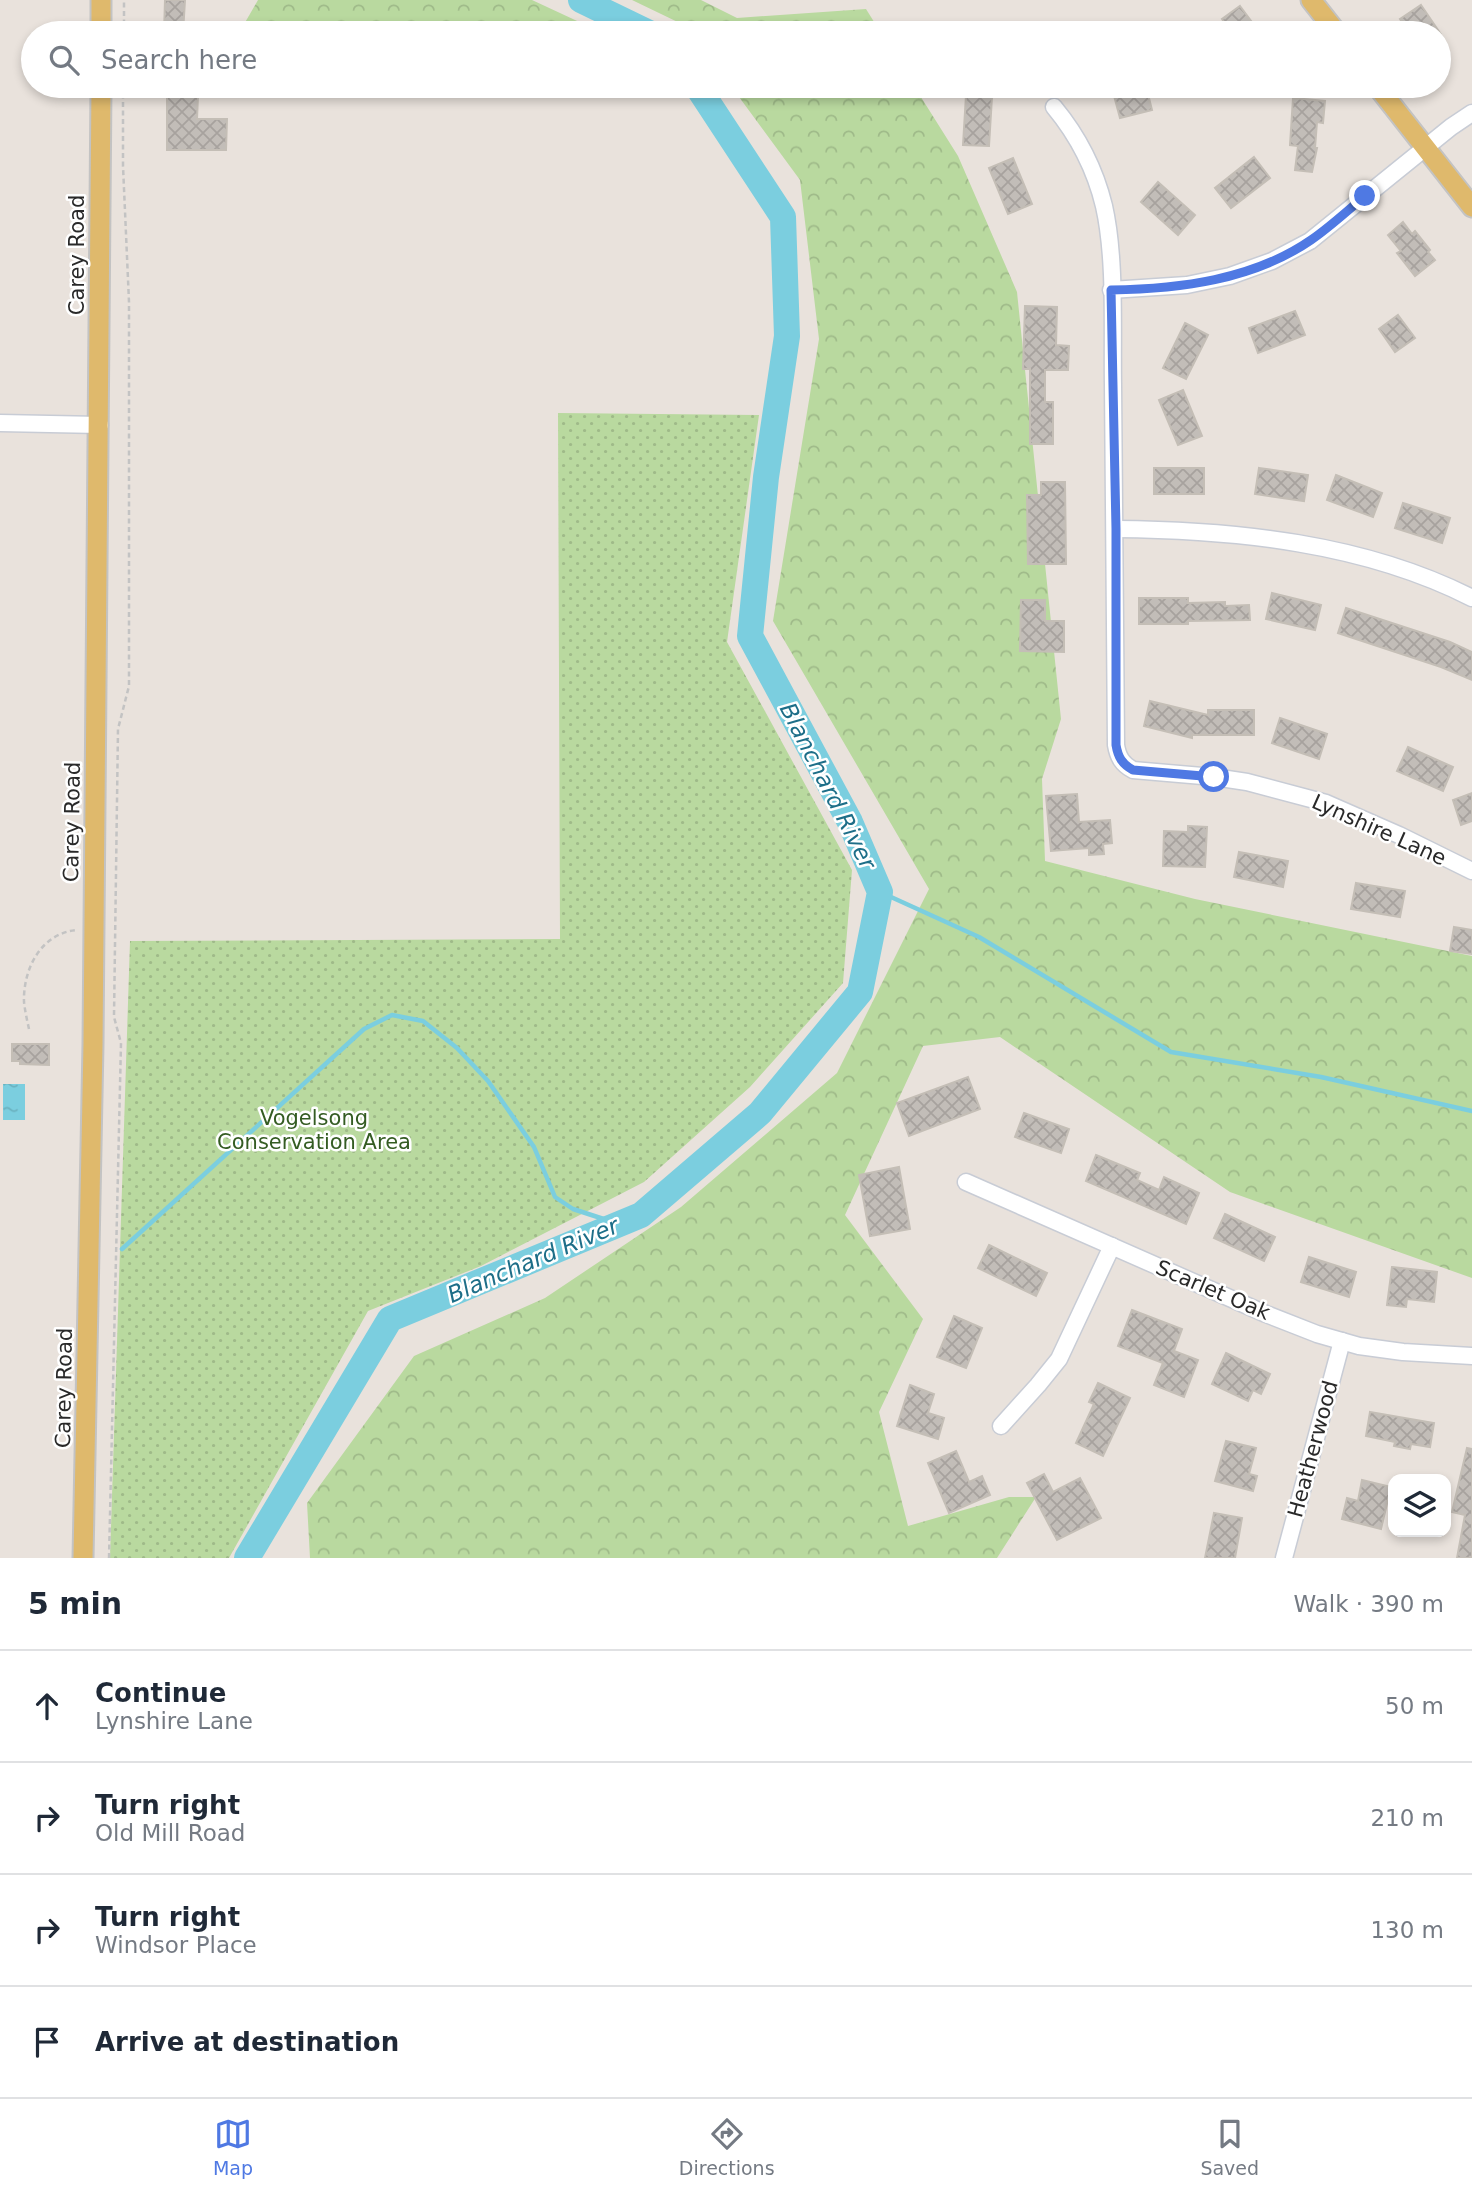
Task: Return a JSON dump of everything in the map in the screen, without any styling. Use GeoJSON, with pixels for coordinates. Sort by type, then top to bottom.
{"type":"FeatureCollection","features":[{"type":"Feature","properties":{"kind":"main road"},"geometry":{"type":"LineString","coordinates":[[101,0],[101,21]]}},
{"type":"Feature","properties":{"kind":"main road"},"geometry":{"type":"LineString","coordinates":[[1311,0],[1328,21]]}},
{"type":"Feature","properties":{"kind":"main road","name":"Carey Road"},"geometry":{"type":"LineString","coordinates":[[83,1558],[94,929],[101,98]]}},
{"type":"Feature","properties":{"kind":"main road"},"geometry":{"type":"LineString","coordinates":[[1386,98],[1472,207]]}},
{"type":"Feature","properties":{"kind":"street"},"geometry":{"type":"LineString","coordinates":[[1054,107],[1079,143],[1097,183],[1107,226],[1116,529],[1164,529],[1230,534],[1316,547],[1412,572],[1472,598]]}},
{"type":"Feature","properties":{"kind":"street"},"geometry":{"type":"LineString","coordinates":[[1111,290],[1187,285],[1230,276],[1272,261],[1310,241],[1472,113]]}},
{"type":"Feature","properties":{"kind":"street"},"geometry":{"type":"LineString","coordinates":[[0,423],[100,425]]}},
{"type":"Feature","properties":{"kind":"street","name":"Lynshire Lane"},"geometry":{"type":"LineString","coordinates":[[1116,529],[1116,745],[1121,761],[1133,770],[1247,782],[1326,803],[1472,871]]}},
{"type":"Feature","properties":{"kind":"street","name":"Scarlet Oak"},"geometry":{"type":"LineString","coordinates":[[966,1182],[1317,1334],[1360,1346],[1403,1352],[1472,1356]]}},
{"type":"Feature","properties":{"kind":"street"},"geometry":{"type":"LineString","coordinates":[[1001,1426],[1059,1360],[1112,1246]]}},
{"type":"Feature","properties":{"kind":"street","name":"Heatherwood"},"geometry":{"type":"LineString","coordinates":[[1284,1558],[1342,1340]]}},
{"type":"Feature","properties":{"kind":"path"},"geometry":{"type":"LineString","coordinates":[[124,0],[124,21]]}},
{"type":"Feature","properties":{"kind":"path"},"geometry":{"type":"LineString","coordinates":[[108,1558],[121,1043],[114,1017],[118,729],[129,686],[128,302],[123,98]]}},
{"type":"Feature","properties":{"kind":"path"},"geometry":{"type":"LineString","coordinates":[[29,1029],[24,1002],[26,981],[34,957],[46,943],[64,931],[94,929]]}},
{"type":"Feature","properties":{"kind":"green space"},"geometry":{"type":"Polygon","coordinates":[[[258,0],[532,0],[577,21],[246,21],[258,0]]]}},
{"type":"Feature","properties":{"kind":"green space"},"geometry":{"type":"Polygon","coordinates":[[[632,0],[701,0],[737,18],[866,9],[874,21],[676,21],[632,0]]]}},
{"type":"Feature","properties":{"kind":"green space"},"geometry":{"type":"Polygon","coordinates":[[[740,98],[922,98],[958,156],[1017,292],[1061,719],[1042,779],[1045,861],[1195,899],[1472,956],[1472,1278],[1230,1192],[1000,1037],[923,1046],[845,1215],[923,1319],[879,1412],[908,1526],[1009,1497],[1036,1497],[997,1558],[310,1558],[307,1503],[414,1356],[545,1298],[681,1207],[837,1073],[929,889],[773,621],[819,339],[800,180],[740,98]]]}},
{"type":"Feature","properties":{"kind":"green space","name":"Vogelsong Conservation Area"},"geometry":{"type":"Polygon","coordinates":[[[558,413],[759,415],[727,642],[852,870],[843,983],[750,1087],[644,1182],[481,1266],[368,1311],[229,1558],[110,1558],[130,941],[560,939],[558,413]]]}},
{"type":"Feature","properties":{"kind":"water"},"geometry":{"type":"Polygon","coordinates":[[[3,1084],[25,1084],[25,1120],[3,1120],[3,1084]]]}},
{"type":"Feature","properties":{"kind":"building"},"geometry":{"type":"Polygon","coordinates":[[[165,0],[185,0],[184,21],[164,21],[165,0]]]}},
{"type":"Feature","properties":{"kind":"building"},"geometry":{"type":"Polygon","coordinates":[[[1421,5],[1432,21],[1401,21],[1400,19],[1421,5]]]}},
{"type":"Feature","properties":{"kind":"building"},"geometry":{"type":"Polygon","coordinates":[[[1240,6],[1251,21],[1223,21],[1222,19],[1240,6]]]}},
{"type":"Feature","properties":{"kind":"building"},"geometry":{"type":"Polygon","coordinates":[[[167,98],[198,98],[197,119],[227,119],[226,150],[167,150],[167,98]]]}},
{"type":"Feature","properties":{"kind":"building"},"geometry":{"type":"Polygon","coordinates":[[[966,98],[992,98],[989,146],[963,145],[966,98]]]}},
{"type":"Feature","properties":{"kind":"building"},"geometry":{"type":"Polygon","coordinates":[[[1115,98],[1149,98],[1152,110],[1120,118],[1115,98]]]}},
{"type":"Feature","properties":{"kind":"building"},"geometry":{"type":"Polygon","coordinates":[[[1293,98],[1325,101],[1323,123],[1317,122],[1317,148],[1312,172],[1295,170],[1298,146],[1290,145],[1293,98]]]}},
{"type":"Feature","properties":{"kind":"building"},"geometry":{"type":"Polygon","coordinates":[[[1254,157],[1270,178],[1231,208],[1215,188],[1254,157]]]}},
{"type":"Feature","properties":{"kind":"building"},"geometry":{"type":"Polygon","coordinates":[[[1013,158],[1032,204],[1008,214],[989,168],[1013,158]]]}},
{"type":"Feature","properties":{"kind":"building"},"geometry":{"type":"Polygon","coordinates":[[[1158,182],[1195,215],[1178,235],[1141,202],[1158,182]]]}},
{"type":"Feature","properties":{"kind":"building"},"geometry":{"type":"Polygon","coordinates":[[[1403,222],[1412,234],[1415,231],[1435,260],[1415,276],[1397,253],[1401,251],[1388,235],[1403,222]]]}},
{"type":"Feature","properties":{"kind":"building"},"geometry":{"type":"Polygon","coordinates":[[[1025,306],[1057,307],[1056,345],[1069,346],[1068,370],[1045,370],[1045,402],[1053,402],[1053,444],[1030,444],[1030,369],[1023,369],[1025,306]]]}},
{"type":"Feature","properties":{"kind":"building"},"geometry":{"type":"Polygon","coordinates":[[[1295,311],[1305,335],[1258,353],[1249,328],[1295,311]]]}},
{"type":"Feature","properties":{"kind":"building"},"geometry":{"type":"Polygon","coordinates":[[[1398,315],[1415,338],[1395,352],[1379,329],[1398,315]]]}},
{"type":"Feature","properties":{"kind":"building"},"geometry":{"type":"Polygon","coordinates":[[[1185,323],[1208,335],[1186,379],[1163,368],[1185,323]]]}},
{"type":"Feature","properties":{"kind":"building"},"geometry":{"type":"Polygon","coordinates":[[[1183,390],[1202,436],[1178,445],[1159,400],[1183,390]]]}},
{"type":"Feature","properties":{"kind":"building"},"geometry":{"type":"Polygon","coordinates":[[[1154,468],[1204,468],[1204,494],[1154,494],[1154,468]]]}},
{"type":"Feature","properties":{"kind":"building"},"geometry":{"type":"Polygon","coordinates":[[[1259,468],[1308,475],[1304,501],[1255,494],[1259,468]]]}},
{"type":"Feature","properties":{"kind":"building"},"geometry":{"type":"Polygon","coordinates":[[[1336,475],[1382,493],[1373,517],[1327,500],[1336,475]]]}},
{"type":"Feature","properties":{"kind":"building"},"geometry":{"type":"Polygon","coordinates":[[[1041,482],[1065,482],[1066,564],[1028,564],[1027,495],[1041,495],[1041,482]]]}},
{"type":"Feature","properties":{"kind":"building"},"geometry":{"type":"Polygon","coordinates":[[[1403,503],[1450,518],[1442,543],[1395,528],[1403,503]]]}},
{"type":"Feature","properties":{"kind":"building"},"geometry":{"type":"Polygon","coordinates":[[[1272,593],[1321,605],[1315,630],[1266,619],[1272,593]]]}},
{"type":"Feature","properties":{"kind":"building"},"geometry":{"type":"Polygon","coordinates":[[[1139,598],[1188,598],[1188,603],[1225,602],[1225,606],[1249,605],[1250,620],[1139,624],[1139,598]]]}},
{"type":"Feature","properties":{"kind":"building"},"geometry":{"type":"Polygon","coordinates":[[[1021,600],[1045,600],[1045,621],[1064,621],[1064,652],[1020,651],[1021,600]]]}},
{"type":"Feature","properties":{"kind":"building"},"geometry":{"type":"Polygon","coordinates":[[[1346,608],[1450,642],[1472,652],[1472,680],[1338,633],[1346,608]]]}},
{"type":"Feature","properties":{"kind":"building"},"geometry":{"type":"Polygon","coordinates":[[[1150,701],[1208,715],[1208,710],[1254,710],[1254,735],[1192,735],[1192,738],[1144,726],[1150,701]]]}},
{"type":"Feature","properties":{"kind":"building"},"geometry":{"type":"Polygon","coordinates":[[[1280,718],[1327,734],[1319,759],[1272,743],[1280,718]]]}},
{"type":"Feature","properties":{"kind":"building"},"geometry":{"type":"Polygon","coordinates":[[[1408,747],[1453,767],[1443,791],[1397,771],[1408,747]]]}},
{"type":"Feature","properties":{"kind":"building"},"geometry":{"type":"Polygon","coordinates":[[[1472,793],[1472,821],[1461,825],[1453,800],[1472,793]]]}},
{"type":"Feature","properties":{"kind":"building"},"geometry":{"type":"Polygon","coordinates":[[[1077,794],[1079,822],[1110,820],[1112,843],[1103,844],[1104,854],[1089,855],[1089,848],[1051,851],[1046,796],[1077,794]]]}},
{"type":"Feature","properties":{"kind":"building"},"geometry":{"type":"Polygon","coordinates":[[[1188,826],[1207,827],[1205,867],[1163,866],[1164,831],[1188,832],[1188,826]]]}},
{"type":"Feature","properties":{"kind":"building"},"geometry":{"type":"Polygon","coordinates":[[[1239,852],[1288,861],[1283,887],[1234,877],[1239,852]]]}},
{"type":"Feature","properties":{"kind":"building"},"geometry":{"type":"Polygon","coordinates":[[[1356,883],[1405,891],[1400,917],[1351,909],[1356,883]]]}},
{"type":"Feature","properties":{"kind":"building"},"geometry":{"type":"Polygon","coordinates":[[[1454,927],[1472,930],[1472,954],[1450,951],[1454,927]]]}},
{"type":"Feature","properties":{"kind":"building"},"geometry":{"type":"Polygon","coordinates":[[[12,1044],[49,1044],[49,1065],[20,1064],[20,1061],[12,1061],[12,1044]]]}},
{"type":"Feature","properties":{"kind":"building"},"geometry":{"type":"Polygon","coordinates":[[[968,1077],[980,1109],[909,1136],[897,1103],[968,1077]]]}},
{"type":"Feature","properties":{"kind":"building"},"geometry":{"type":"Polygon","coordinates":[[[1024,1113],[1069,1129],[1061,1153],[1015,1137],[1024,1113]]]}},
{"type":"Feature","properties":{"kind":"building"},"geometry":{"type":"Polygon","coordinates":[[[1096,1155],[1140,1173],[1137,1180],[1159,1190],[1164,1177],[1199,1193],[1186,1224],[1086,1181],[1096,1155]]]}},
{"type":"Feature","properties":{"kind":"building"},"geometry":{"type":"Polygon","coordinates":[[[899,1167],[910,1229],[870,1236],[859,1175],[899,1167]]]}},
{"type":"Feature","properties":{"kind":"building"},"geometry":{"type":"Polygon","coordinates":[[[1225,1214],[1275,1237],[1264,1261],[1214,1238],[1225,1214]]]}},
{"type":"Feature","properties":{"kind":"building"},"geometry":{"type":"Polygon","coordinates":[[[989,1245],[1047,1273],[1036,1296],[978,1268],[989,1245]]]}},
{"type":"Feature","properties":{"kind":"building"},"geometry":{"type":"Polygon","coordinates":[[[1309,1257],[1356,1272],[1349,1297],[1301,1282],[1309,1257]]]}},
{"type":"Feature","properties":{"kind":"building"},"geometry":{"type":"Polygon","coordinates":[[[1392,1267],[1437,1272],[1434,1302],[1407,1299],[1406,1307],[1387,1305],[1392,1267]]]}},
{"type":"Feature","properties":{"kind":"building"},"geometry":{"type":"Polygon","coordinates":[[[1132,1310],[1182,1329],[1174,1351],[1198,1360],[1184,1397],[1154,1385],[1163,1363],[1118,1346],[1132,1310]]]}},
{"type":"Feature","properties":{"kind":"building"},"geometry":{"type":"Polygon","coordinates":[[[954,1316],[982,1328],[966,1368],[937,1357],[954,1316]]]}},
{"type":"Feature","properties":{"kind":"building"},"geometry":{"type":"Polygon","coordinates":[[[1226,1353],[1270,1374],[1261,1394],[1253,1390],[1248,1401],[1212,1384],[1226,1353]]]}},
{"type":"Feature","properties":{"kind":"building"},"geometry":{"type":"Polygon","coordinates":[[[1098,1383],[1130,1398],[1103,1456],[1076,1443],[1094,1404],[1089,1402],[1098,1383]]]}},
{"type":"Feature","properties":{"kind":"building"},"geometry":{"type":"Polygon","coordinates":[[[910,1385],[934,1394],[928,1413],[944,1418],[938,1439],[897,1426],[910,1385]]]}},
{"type":"Feature","properties":{"kind":"building"},"geometry":{"type":"Polygon","coordinates":[[[1370,1412],[1434,1423],[1430,1447],[1411,1444],[1410,1449],[1394,1446],[1395,1442],[1366,1436],[1370,1412]]]}},
{"type":"Feature","properties":{"kind":"building"},"geometry":{"type":"Polygon","coordinates":[[[1226,1441],[1256,1448],[1249,1474],[1257,1476],[1253,1491],[1215,1481],[1226,1441]]]}},
{"type":"Feature","properties":{"kind":"building"},"geometry":{"type":"Polygon","coordinates":[[[1467,1448],[1472,1449],[1472,1558],[1457,1558],[1465,1515],[1452,1512],[1467,1448]]]}},
{"type":"Feature","properties":{"kind":"building"},"geometry":{"type":"Polygon","coordinates":[[[956,1451],[969,1482],[982,1476],[990,1495],[949,1513],[928,1463],[956,1451]]]}},
{"type":"Feature","properties":{"kind":"building"},"geometry":{"type":"Polygon","coordinates":[[[1044,1474],[1053,1492],[1080,1478],[1101,1518],[1057,1540],[1027,1483],[1044,1474]]]}},
{"type":"Feature","properties":{"kind":"building"},"geometry":{"type":"Polygon","coordinates":[[[1362,1480],[1388,1486],[1388,1500],[1381,1529],[1342,1519],[1347,1498],[1358,1501],[1362,1480]]]}},
{"type":"Feature","properties":{"kind":"building"},"geometry":{"type":"Polygon","coordinates":[[[1214,1513],[1242,1518],[1235,1558],[1205,1558],[1214,1513]]]}},
{"type":"Feature","properties":{"kind":"waterway","name":"Blanchard River"},"geometry":{"type":"LineString","coordinates":[[581,0],[624,21]]}},
{"type":"Feature","properties":{"kind":"waterway","name":"Blanchard River"},"geometry":{"type":"LineString","coordinates":[[247,1558],[390,1319],[641,1215],[760,1113],[860,992],[880,892],[850,822],[750,636],[766,477],[787,336],[783,217],[705,98]]}},
{"type":"Feature","properties":{"kind":"waterway"},"geometry":{"type":"LineString","coordinates":[[880,892],[979,937],[1171,1052],[1321,1077],[1472,1111]]}},
{"type":"Feature","properties":{"kind":"waterway"},"geometry":{"type":"LineString","coordinates":[[122,1249],[364,1029],[392,1015],[423,1021],[457,1048],[488,1081],[534,1147],[555,1197],[573,1209],[619,1224]]}},
{"type":"Feature","properties":{"kind":"route"},"geometry":{"type":"LineString","coordinates":[[1214,777],[1141,772],[1126,766],[1118,755],[1111,290],[1187,285],[1251,269],[1310,241],[1365,196]]}}]}
